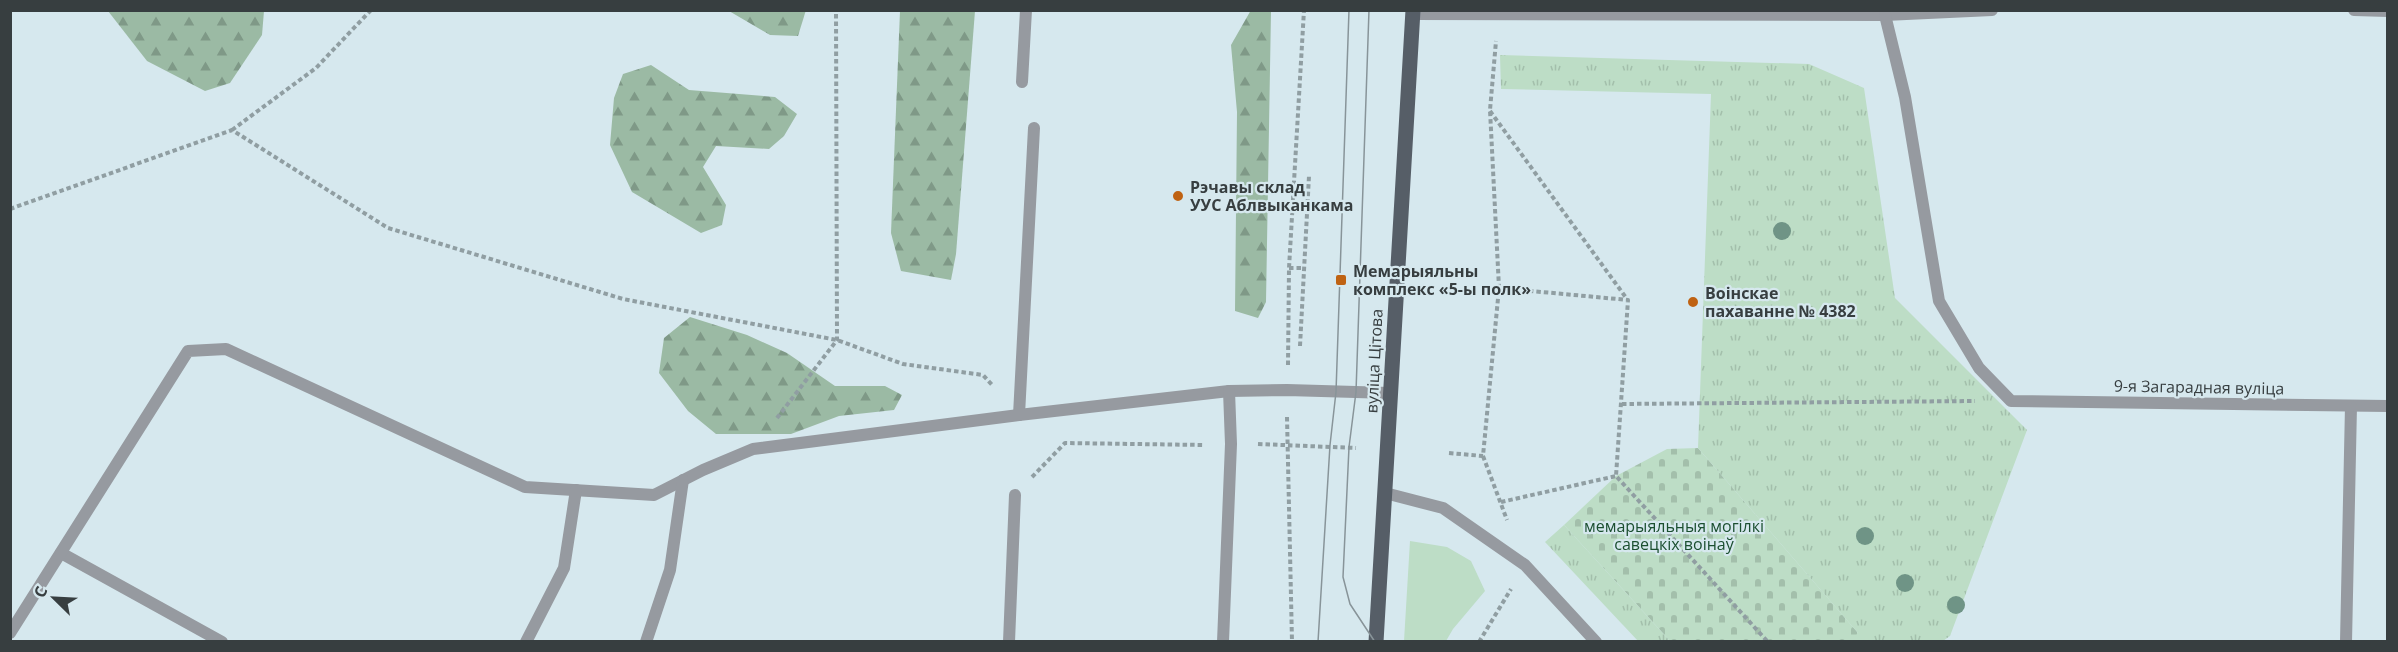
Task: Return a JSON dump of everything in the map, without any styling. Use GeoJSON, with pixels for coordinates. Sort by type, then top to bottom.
{"type":"FeatureCollection","features":[{"type":"Feature","properties":{"kind":"main road","name":"вуліца Цітова"},"geometry":{"type":"LineString","coordinates":[[1376,642],[1413,12]]}},
{"type":"Feature","properties":{"kind":"street"},"geometry":{"type":"LineString","coordinates":[[1022,82],[1026,10]]}},
{"type":"Feature","properties":{"kind":"street"},"geometry":{"type":"LineString","coordinates":[[1413,12],[1497,15],[1885,15],[1992,10]]}},
{"type":"Feature","properties":{"kind":"street"},"geometry":{"type":"LineString","coordinates":[[2354,10],[2388,11]]}},
{"type":"Feature","properties":{"kind":"street"},"geometry":{"type":"LineString","coordinates":[[1885,15],[1905,97],[1939,301],[1979,368],[2011,401]]}},
{"type":"Feature","properties":{"kind":"street"},"geometry":{"type":"LineString","coordinates":[[1019,414],[1034,128]]}},
{"type":"Feature","properties":{"kind":"street"},"geometry":{"type":"LineString","coordinates":[[10,633],[188,351],[226,349],[525,487],[654,495],[753,449],[1019,414],[1229,391],[1390,393]]}},
{"type":"Feature","properties":{"kind":"street"},"geometry":{"type":"LineString","coordinates":[[1223,642],[1231,444],[1229,391]]}},
{"type":"Feature","properties":{"kind":"street","name":"9-я Загарадная вуліца"},"geometry":{"type":"LineString","coordinates":[[2011,401],[2388,406]]}},
{"type":"Feature","properties":{"kind":"street"},"geometry":{"type":"LineString","coordinates":[[2346,642],[2351,406]]}},
{"type":"Feature","properties":{"kind":"street"},"geometry":{"type":"LineString","coordinates":[[646,642],[670,570],[683,480]]}},
{"type":"Feature","properties":{"kind":"street"},"geometry":{"type":"LineString","coordinates":[[526,642],[564,568],[576,490]]}},
{"type":"Feature","properties":{"kind":"street"},"geometry":{"type":"LineString","coordinates":[[1385,493],[1443,508],[1507,552],[1525,565],[1596,642]]}},
{"type":"Feature","properties":{"kind":"street"},"geometry":{"type":"LineString","coordinates":[[1008,642],[1015,495]]}},
{"type":"Feature","properties":{"kind":"street"},"geometry":{"type":"LineString","coordinates":[[61,553],[222,642]]}},
{"type":"Feature","properties":{"kind":"path"},"geometry":{"type":"LineString","coordinates":[[10,209],[232,130],[316,68],[371,10]]}},
{"type":"Feature","properties":{"kind":"path"},"geometry":{"type":"LineString","coordinates":[[753,449],[837,340],[836,10]]}},
{"type":"Feature","properties":{"kind":"path"},"geometry":{"type":"LineString","coordinates":[[1292,642],[1287,445],[1289,268],[1304,10]]}},
{"type":"Feature","properties":{"kind":"path"},"geometry":{"type":"LineString","coordinates":[[1449,453],[1482,456],[1499,288],[1490,110],[1497,15]]}},
{"type":"Feature","properties":{"kind":"path"},"geometry":{"type":"LineString","coordinates":[[1490,110],[1628,300],[1616,476],[1768,642]]}},
{"type":"Feature","properties":{"kind":"path"},"geometry":{"type":"LineString","coordinates":[[232,130],[388,228],[623,299],[837,340],[903,364],[983,375],[1019,414]]}},
{"type":"Feature","properties":{"kind":"path"},"geometry":{"type":"LineString","coordinates":[[1300,346],[1309,176]]}},
{"type":"Feature","properties":{"kind":"path"},"geometry":{"type":"LineString","coordinates":[[1289,268],[1305,268]]}},
{"type":"Feature","properties":{"kind":"path"},"geometry":{"type":"LineString","coordinates":[[1499,288],[1628,300]]}},
{"type":"Feature","properties":{"kind":"path"},"geometry":{"type":"LineString","coordinates":[[1622,404],[2011,401]]}},
{"type":"Feature","properties":{"kind":"path"},"geometry":{"type":"LineString","coordinates":[[1015,495],[1065,443],[1231,444],[1356,448]]}},
{"type":"Feature","properties":{"kind":"path"},"geometry":{"type":"LineString","coordinates":[[1501,502],[1616,476]]}},
{"type":"Feature","properties":{"kind":"green space"},"geometry":{"type":"Polygon","coordinates":[[[806,10],[798,36],[770,35],[729,11],[806,10]]]}},
{"type":"Feature","properties":{"kind":"green space"},"geometry":{"type":"Polygon","coordinates":[[[1251,10],[1271,11],[1266,302],[1258,318],[1235,311],[1237,112],[1231,45],[1251,10]]]}},
{"type":"Feature","properties":{"kind":"green space"},"geometry":{"type":"Polygon","coordinates":[[[108,11],[264,11],[262,35],[230,83],[205,91],[147,61],[108,11]]]}},
{"type":"Feature","properties":{"kind":"green space"},"geometry":{"type":"Polygon","coordinates":[[[900,11],[975,11],[956,254],[951,280],[901,271],[891,233],[900,11]]]}},
{"type":"Feature","properties":{"kind":"green space"},"geometry":{"type":"Polygon","coordinates":[[[1500,55],[1809,64],[1864,88],[1895,298],[2027,430],[1950,636],[1943,641],[1851,641],[1858,633],[1698,448],[1711,94],[1501,89],[1500,55]]]}},
{"type":"Feature","properties":{"kind":"green space"},"geometry":{"type":"Polygon","coordinates":[[[651,65],[689,90],[775,97],[797,114],[784,136],[769,149],[716,146],[703,167],[726,205],[722,225],[701,233],[632,192],[610,145],[614,98],[623,74],[651,65]]]}},
{"type":"Feature","properties":{"kind":"green space"},"geometry":{"type":"Polygon","coordinates":[[[690,317],[747,335],[787,353],[835,386],[885,386],[902,395],[894,410],[839,416],[791,434],[716,434],[688,411],[659,373],[664,338],[690,317]]]}},
{"type":"Feature","properties":{"kind":"green space","name":"мемарыяльныя могілкі савецкіх воінаў"},"geometry":{"type":"Polygon","coordinates":[[[1698,448],[1859,634],[1851,642],[1670,641],[1564,525],[1616,476],[1667,449],[1698,448]]]}},
{"type":"Feature","properties":{"kind":"green space"},"geometry":{"type":"Polygon","coordinates":[[[1564,525],[1670,641],[1638,641],[1545,542],[1564,525]]]}},
{"type":"Feature","properties":{"kind":"green space"},"geometry":{"type":"Polygon","coordinates":[[[1410,541],[1447,547],[1471,561],[1485,591],[1453,629],[1446,641],[1404,641],[1410,541]]]}},
{"type":"Feature","properties":{"kind":"tram line"},"geometry":{"type":"LineString","coordinates":[[1318,642],[1330,445],[1336,392],[1349,10]]}},
{"type":"Feature","properties":{"kind":"tram line"},"geometry":{"type":"LineString","coordinates":[[1369,10],[1356,392],[1349,447],[1343,577],[1350,604],[1375,642]]}},
{"type":"Feature","properties":{"kind":"place","name":"Рэчавы склад УУС Аблвыканкама"},"geometry":{"type":"Point","coordinates":[1178,196]}},
{"type":"Feature","properties":{"kind":"place","name":"Мемарыяльны комплекс «5-ы полк»"},"geometry":{"type":"Point","coordinates":[1341,280]}},
{"type":"Feature","properties":{"kind":"place","name":"Воінскае пахаванне № 4382"},"geometry":{"type":"Point","coordinates":[1693,302]}}]}
